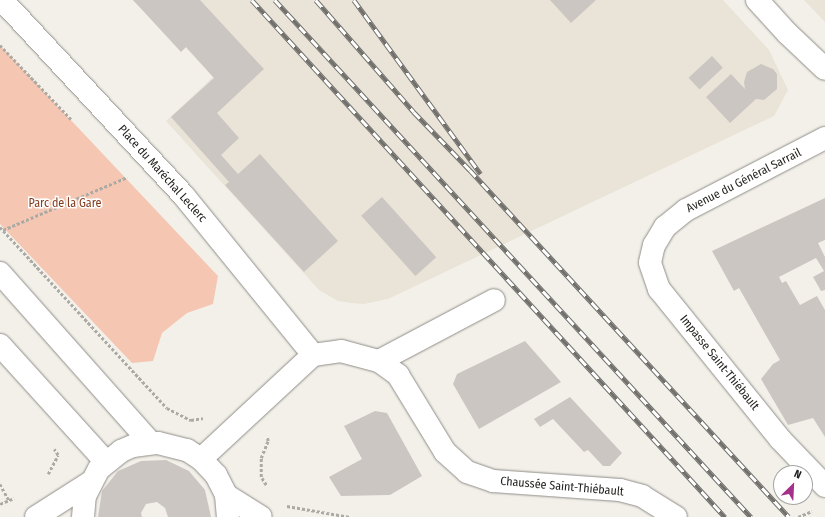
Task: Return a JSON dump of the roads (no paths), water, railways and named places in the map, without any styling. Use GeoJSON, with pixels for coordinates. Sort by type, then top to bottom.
{"type":"FeatureCollection","features":[{"type":"Feature","properties":{"kind":"street","name":"Place du Maréchal Leclerc"},"geometry":{"type":"LineString","coordinates":[[2,0],[184,196],[313,355]]}},
{"type":"Feature","properties":{"kind":"street"},"geometry":{"type":"LineString","coordinates":[[757,0],[825,69]]}},
{"type":"Feature","properties":{"kind":"street","name":"Avenue du Général Sarrail"},"geometry":{"type":"LineString","coordinates":[[665,227],[686,210],[825,138]]}},
{"type":"Feature","properties":{"kind":"street","name":"Impasse Saint-Thiébault"},"geometry":{"type":"LineString","coordinates":[[665,227],[654,245],[650,263],[659,289],[780,439],[825,486]]}},
{"type":"Feature","properties":{"kind":"street"},"geometry":{"type":"LineString","coordinates":[[0,273],[151,443]]}},
{"type":"Feature","properties":{"kind":"street"},"geometry":{"type":"LineString","coordinates":[[201,459],[313,355],[341,351],[379,361],[494,300]]}},
{"type":"Feature","properties":{"kind":"street"},"geometry":{"type":"LineString","coordinates":[[0,345],[106,462]]}},
{"type":"Feature","properties":{"kind":"street","name":"Chaussée Saint-Thiébault"},"geometry":{"type":"LineString","coordinates":[[379,361],[398,375],[410,391],[445,452],[467,472],[493,481],[620,490],[642,496],[676,517]]}},
{"type":"Feature","properties":{"kind":"street"},"geometry":{"type":"LineString","coordinates":[[83,517],[85,496],[91,482],[106,462],[121,451],[151,443],[171,444],[201,459],[216,475],[226,495],[228,517]]}},
{"type":"Feature","properties":{"kind":"street"},"geometry":{"type":"LineString","coordinates":[[36,517],[91,482]]}},
{"type":"Feature","properties":{"kind":"street"},"geometry":{"type":"LineString","coordinates":[[226,495],[261,517]]}},
{"type":"Feature","properties":{"kind":"railway"},"geometry":{"type":"LineString","coordinates":[[252,0],[725,517]]}},
{"type":"Feature","properties":{"kind":"railway"},"geometry":{"type":"LineString","coordinates":[[275,0],[751,517]]}},
{"type":"Feature","properties":{"kind":"railway"},"geometry":{"type":"LineString","coordinates":[[316,0],[414,112],[470,170],[789,517]]}},
{"type":"Feature","properties":{"kind":"railway"},"geometry":{"type":"LineString","coordinates":[[354,0],[481,174]]}},
{"type":"Feature","properties":{"kind":"park label","name":"Parc de la Gare"},"geometry":{"type":"Point","coordinates":[65,204]}}]}
